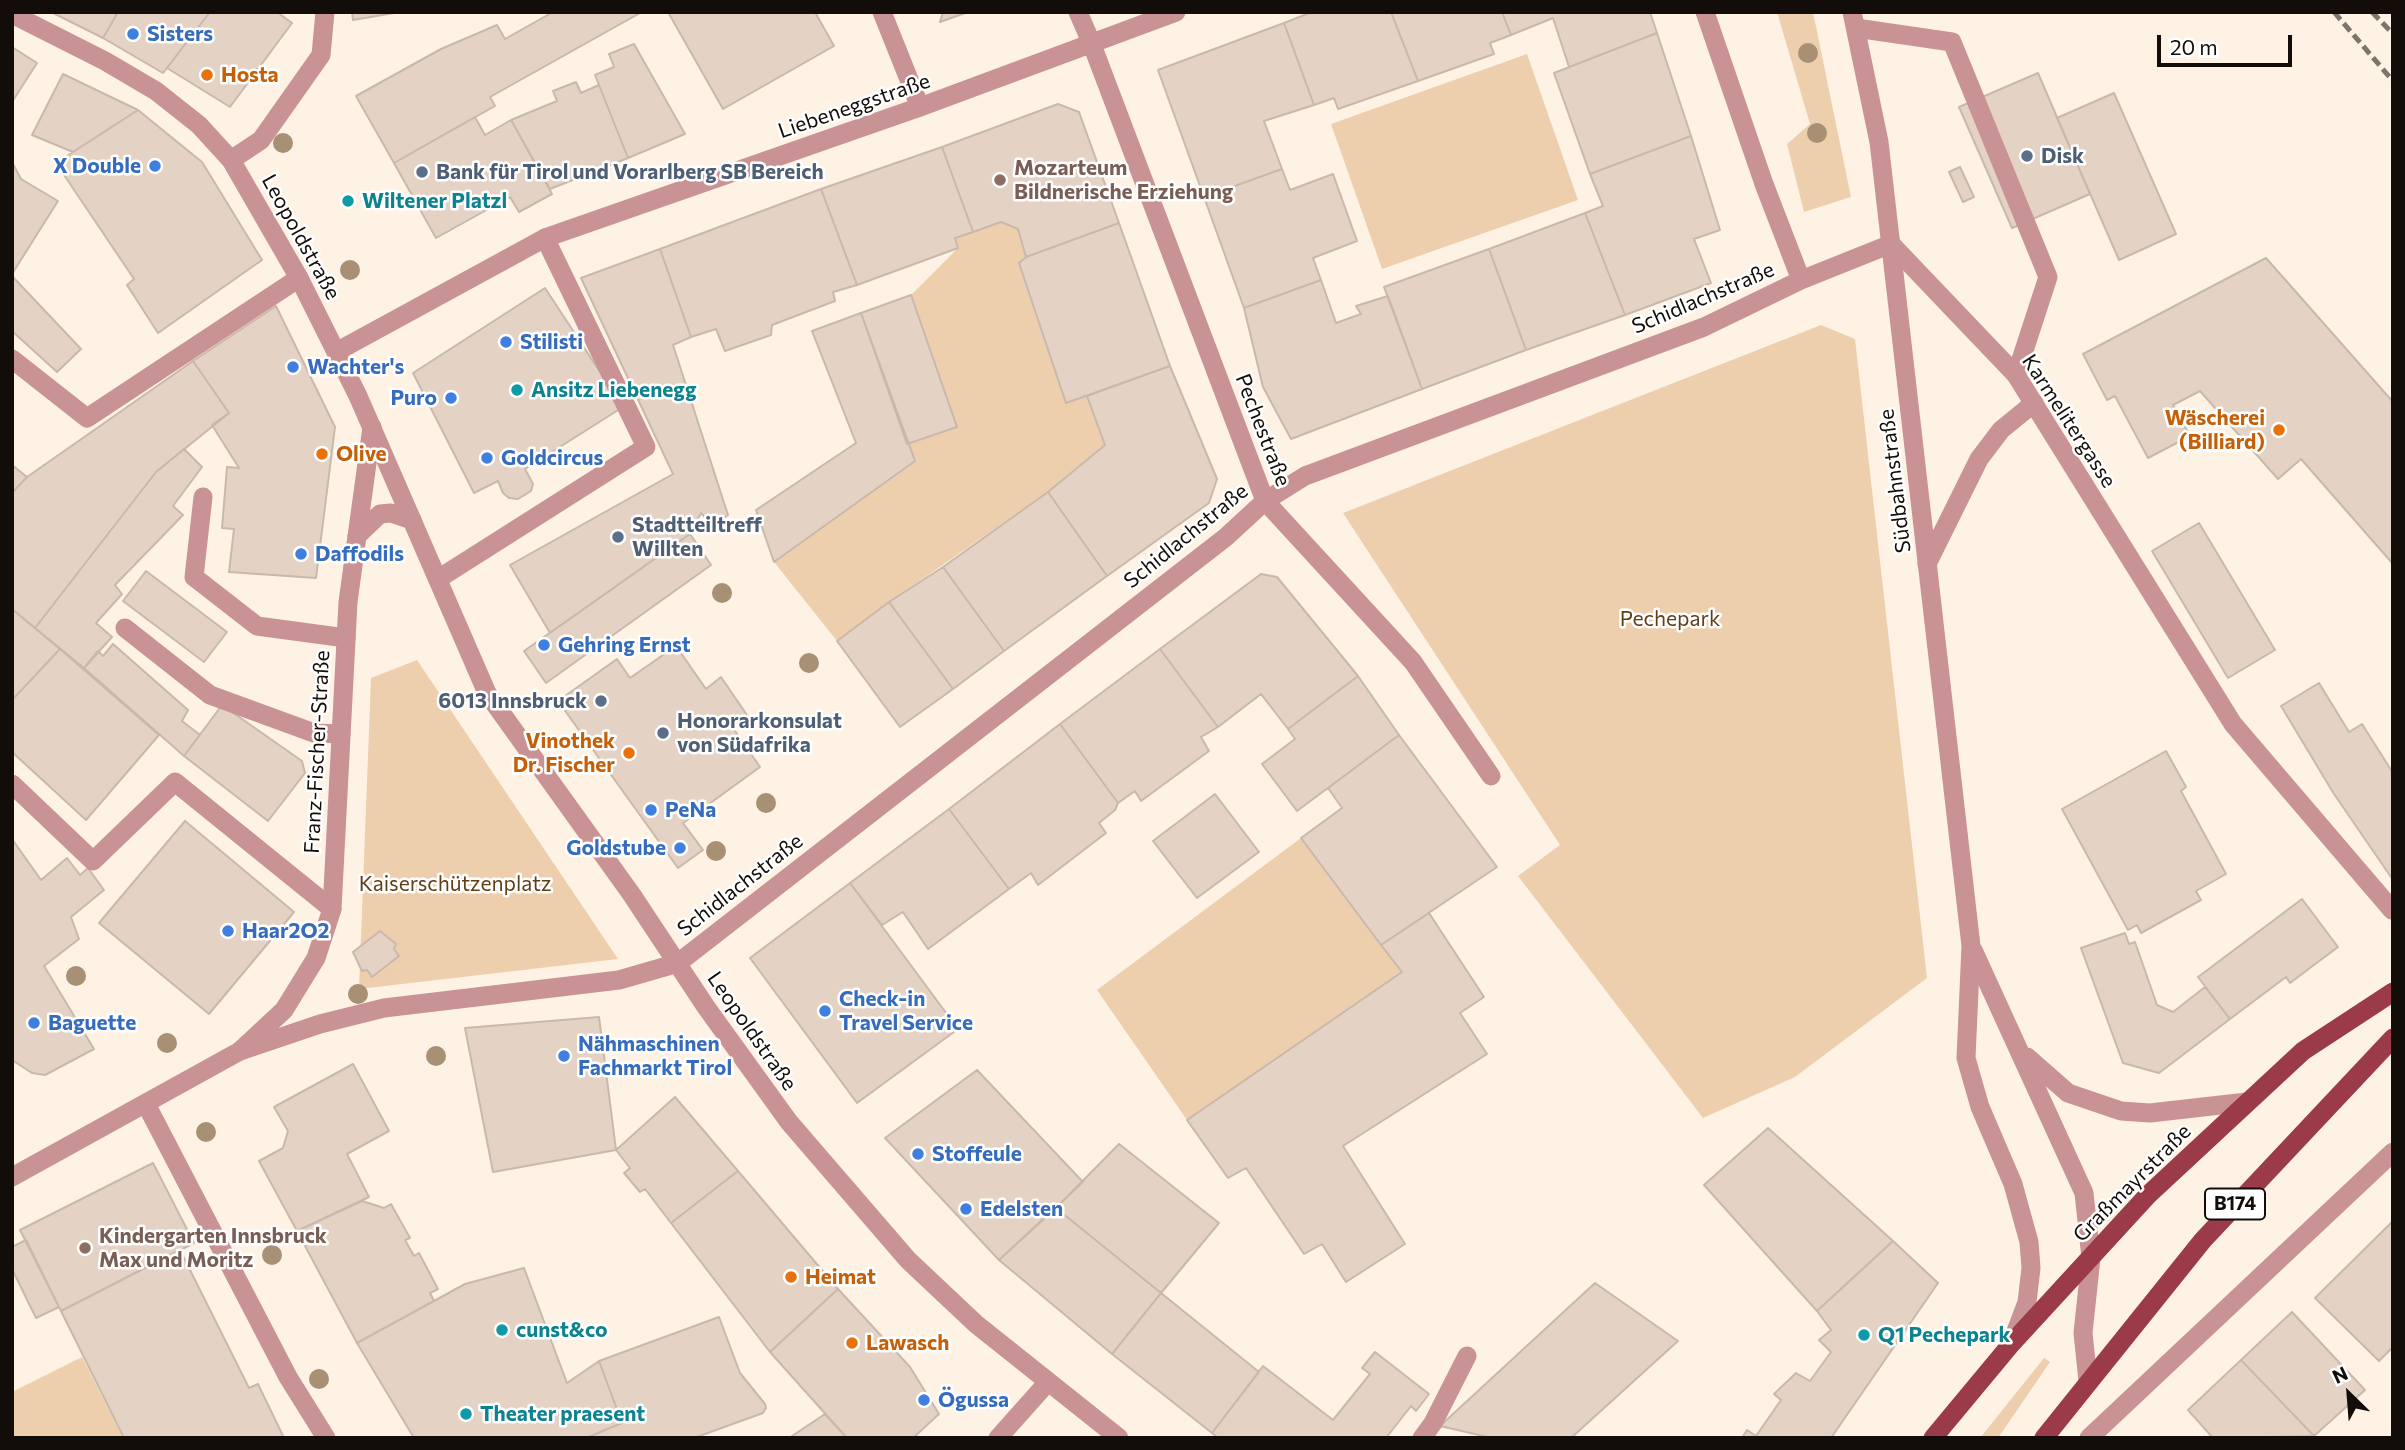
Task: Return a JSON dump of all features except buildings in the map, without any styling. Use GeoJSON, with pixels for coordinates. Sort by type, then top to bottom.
{"type":"FeatureCollection","features":[{"type":"Feature","properties":{"kind":"main road","name":"Graßmayrstraße"},"geometry":{"type":"LineString","coordinates":[[1933,1438],[2012,1343],[2148,1195],[2302,1051],[2393,992]]}},
{"type":"Feature","properties":{"kind":"main road","name":"B174"},"geometry":{"type":"LineString","coordinates":[[2044,1438],[2203,1240],[2393,1038]]}},
{"type":"Feature","properties":{"kind":"street"},"geometry":{"type":"LineString","coordinates":[[231,160],[261,140],[321,55],[325,12]]}},
{"type":"Feature","properties":{"kind":"street"},"geometry":{"type":"LineString","coordinates":[[882,12],[920,107]]}},
{"type":"Feature","properties":{"kind":"street","name":"Pechestraße"},"geometry":{"type":"LineString","coordinates":[[1078,12],[1265,501],[1413,662],[1491,776]]}},
{"type":"Feature","properties":{"kind":"street","name":"Liebeneggstraße"},"geometry":{"type":"LineString","coordinates":[[336,352],[545,238],[920,107],[1176,12]]}},
{"type":"Feature","properties":{"kind":"street"},"geometry":{"type":"LineString","coordinates":[[1705,12],[1801,280],[1891,244]]}},
{"type":"Feature","properties":{"kind":"street","name":"Leopoldstraße"},"geometry":{"type":"LineString","coordinates":[[12,14],[105,61],[156,91],[199,125],[231,160],[299,278],[336,352],[372,428],[487,693],[789,1122],[859,1206],[908,1260],[976,1324],[1119,1438]]}},
{"type":"Feature","properties":{"kind":"street"},"geometry":{"type":"LineString","coordinates":[[1854,20],[1952,42],[2048,277],[2016,375]]}},
{"type":"Feature","properties":{"kind":"street","name":"Südbahnstraße"},"geometry":{"type":"LineString","coordinates":[[1854,20],[1879,142],[1971,946]]}},
{"type":"Feature","properties":{"kind":"street"},"geometry":{"type":"LineString","coordinates":[[438,579],[646,447],[545,238]]}},
{"type":"Feature","properties":{"kind":"street","name":"Karmelitergasse"},"geometry":{"type":"LineString","coordinates":[[1891,244],[2016,375],[2233,724],[2392,910]]}},
{"type":"Feature","properties":{"kind":"street"},"geometry":{"type":"LineString","coordinates":[[12,359],[87,418],[299,278]]}},
{"type":"Feature","properties":{"kind":"street","name":"Schidlachstraße"},"geometry":{"type":"LineString","coordinates":[[678,963],[1226,537],[1265,501],[1305,476],[1704,327],[1801,280]]}},
{"type":"Feature","properties":{"kind":"street"},"geometry":{"type":"LineString","coordinates":[[1927,564],[1979,459],[2001,430],[2034,403]]}},
{"type":"Feature","properties":{"kind":"street","name":"Franz-Fischer-Straße"},"geometry":{"type":"LineString","coordinates":[[240,1051],[284,1010],[316,957],[331,909],[346,638],[372,428]]}},
{"type":"Feature","properties":{"kind":"street"},"geometry":{"type":"LineString","coordinates":[[203,497],[194,577],[257,626],[346,638]]}},
{"type":"Feature","properties":{"kind":"street"},"geometry":{"type":"LineString","coordinates":[[357,536],[380,514],[391,513],[412,520]]}},
{"type":"Feature","properties":{"kind":"street"},"geometry":{"type":"LineString","coordinates":[[125,628],[211,695],[314,733],[341,734]]}},
{"type":"Feature","properties":{"kind":"street"},"geometry":{"type":"LineString","coordinates":[[12,784],[93,861],[175,782],[331,909]]}},
{"type":"Feature","properties":{"kind":"street"},"geometry":{"type":"LineString","coordinates":[[1971,946],[2084,1193],[2091,1258],[2083,1333],[2088,1381]]}},
{"type":"Feature","properties":{"kind":"street"},"geometry":{"type":"LineString","coordinates":[[1971,946],[1966,1058],[1980,1107],[2013,1184],[2029,1242],[2032,1268],[2027,1302],[2012,1343]]}},
{"type":"Feature","properties":{"kind":"street","name":"Franz-Fischer-Straße"},"geometry":{"type":"LineString","coordinates":[[12,1177],[240,1051],[320,1024],[384,1008],[619,980],[678,963]]}},
{"type":"Feature","properties":{"kind":"street"},"geometry":{"type":"LineString","coordinates":[[2021,1052],[2068,1093],[2121,1111],[2160,1112],[2247,1102]]}},
{"type":"Feature","properties":{"kind":"street"},"geometry":{"type":"LineString","coordinates":[[146,1104],[288,1377],[326,1438]]}},
{"type":"Feature","properties":{"kind":"street"},"geometry":{"type":"LineString","coordinates":[[2089,1438],[2393,1152]]}},
{"type":"Feature","properties":{"kind":"street"},"geometry":{"type":"LineString","coordinates":[[1422,1438],[1433,1423],[1467,1356]]}},
{"type":"Feature","properties":{"kind":"street"},"geometry":{"type":"LineString","coordinates":[[998,1438],[1048,1382]]}},
{"type":"Feature","properties":{"kind":"green space"},"geometry":{"type":"Polygon","coordinates":[[[1777,12],[1813,12],[1851,197],[1804,212],[1787,144],[1810,124],[1777,12]]]}},
{"type":"Feature","properties":{"kind":"green space"},"geometry":{"type":"Polygon","coordinates":[[[1527,54],[1578,200],[1382,269],[1331,124],[1527,54]]]}},
{"type":"Feature","properties":{"kind":"green space"},"geometry":{"type":"Polygon","coordinates":[[[1001,222],[1018,229],[1026,257],[1019,264],[1066,403],[1087,396],[1105,445],[1048,492],[837,641],[774,562],[914,462],[907,444],[957,427],[911,295],[958,248],[955,238],[1001,222]]]}},
{"type":"Feature","properties":{"kind":"green space","name":"Pechepark"},"geometry":{"type":"Polygon","coordinates":[[[1821,325],[1855,339],[1927,978],[1795,1077],[1703,1118],[1518,876],[1560,845],[1343,513],[1821,325]]]}},
{"type":"Feature","properties":{"kind":"green space","name":"Kaiserschützenplatz"},"geometry":{"type":"Polygon","coordinates":[[[417,660],[618,959],[359,989],[371,678],[417,660]]]}},
{"type":"Feature","properties":{"kind":"green space"},"geometry":{"type":"Polygon","coordinates":[[[1301,838],[1402,972],[1187,1120],[1097,990],[1301,838]]]}},
{"type":"Feature","properties":{"kind":"green space"},"geometry":{"type":"Polygon","coordinates":[[[82,1357],[123,1438],[12,1438],[12,1392],[82,1357]]]}},
{"type":"Feature","properties":{"kind":"green space"},"geometry":{"type":"Polygon","coordinates":[[[2044,1358],[2050,1362],[1998,1438],[1980,1438],[2044,1358]]]}},
{"type":"Feature","properties":{"kind":"railway"},"geometry":{"type":"LineString","coordinates":[[2334,12],[2393,81]]}},
{"type":"Feature","properties":{"kind":"railway"},"geometry":{"type":"LineString","coordinates":[[2372,12],[2393,34]]}},
{"type":"Feature","properties":{"kind":"place","name":"Sisters"},"geometry":{"type":"Point","coordinates":[133,34]}},
{"type":"Feature","properties":{"kind":"place","name":"Hosta"},"geometry":{"type":"Point","coordinates":[207,75]}},
{"type":"Feature","properties":{"kind":"place","name":"Disk"},"geometry":{"type":"Point","coordinates":[2027,156]}},
{"type":"Feature","properties":{"kind":"place","name":"X Double"},"geometry":{"type":"Point","coordinates":[155,166]}},
{"type":"Feature","properties":{"kind":"place","name":"Bank für Tirol und Vorarlberg SB Bereich"},"geometry":{"type":"Point","coordinates":[422,172]}},
{"type":"Feature","properties":{"kind":"place","name":"Mozarteum Bildnerische Erziehung"},"geometry":{"type":"Point","coordinates":[1000,180]}},
{"type":"Feature","properties":{"kind":"place","name":"Wiltener Platzl"},"geometry":{"type":"Point","coordinates":[348,201]}},
{"type":"Feature","properties":{"kind":"place","name":"Stilisti"},"geometry":{"type":"Point","coordinates":[506,342]}},
{"type":"Feature","properties":{"kind":"place","name":"Wachter's"},"geometry":{"type":"Point","coordinates":[293,367]}},
{"type":"Feature","properties":{"kind":"place","name":"Ansitz Liebenegg"},"geometry":{"type":"Point","coordinates":[517,390]}},
{"type":"Feature","properties":{"kind":"place","name":"Puro"},"geometry":{"type":"Point","coordinates":[451,398]}},
{"type":"Feature","properties":{"kind":"place","name":"Wäscherei (Billiard)"},"geometry":{"type":"Point","coordinates":[2279,430]}},
{"type":"Feature","properties":{"kind":"place","name":"Olive"},"geometry":{"type":"Point","coordinates":[322,454]}},
{"type":"Feature","properties":{"kind":"place","name":"Goldcircus"},"geometry":{"type":"Point","coordinates":[487,458]}},
{"type":"Feature","properties":{"kind":"place","name":"Stadtteiltreff Willten"},"geometry":{"type":"Point","coordinates":[618,537]}},
{"type":"Feature","properties":{"kind":"place","name":"Daffodils"},"geometry":{"type":"Point","coordinates":[301,554]}},
{"type":"Feature","properties":{"kind":"place","name":"Gehring Ernst"},"geometry":{"type":"Point","coordinates":[544,645]}},
{"type":"Feature","properties":{"kind":"place","name":"6013 Innsbruck"},"geometry":{"type":"Point","coordinates":[601,701]}},
{"type":"Feature","properties":{"kind":"place","name":"Honorarkonsulat von Südafrika"},"geometry":{"type":"Point","coordinates":[663,733]}},
{"type":"Feature","properties":{"kind":"place","name":"Vinothek Dr. Fischer"},"geometry":{"type":"Point","coordinates":[629,753]}},
{"type":"Feature","properties":{"kind":"place","name":"PeNa"},"geometry":{"type":"Point","coordinates":[651,810]}},
{"type":"Feature","properties":{"kind":"place","name":"Goldstube"},"geometry":{"type":"Point","coordinates":[680,848]}},
{"type":"Feature","properties":{"kind":"place","name":"Haar2O2"},"geometry":{"type":"Point","coordinates":[228,931]}},
{"type":"Feature","properties":{"kind":"place","name":"Check-in Travel Service"},"geometry":{"type":"Point","coordinates":[825,1011]}},
{"type":"Feature","properties":{"kind":"place","name":"Baguette"},"geometry":{"type":"Point","coordinates":[34,1023]}},
{"type":"Feature","properties":{"kind":"place","name":"Nähmaschinen Fachmarkt Tirol"},"geometry":{"type":"Point","coordinates":[564,1056]}},
{"type":"Feature","properties":{"kind":"place","name":"Stoffeule"},"geometry":{"type":"Point","coordinates":[918,1154]}},
{"type":"Feature","properties":{"kind":"place","name":"Edelsten"},"geometry":{"type":"Point","coordinates":[966,1209]}},
{"type":"Feature","properties":{"kind":"place","name":"Kindergarten Innsbruck Max und Moritz"},"geometry":{"type":"Point","coordinates":[85,1248]}},
{"type":"Feature","properties":{"kind":"place","name":"Heimat"},"geometry":{"type":"Point","coordinates":[791,1277]}},
{"type":"Feature","properties":{"kind":"place","name":"cunst&co"},"geometry":{"type":"Point","coordinates":[502,1330]}},
{"type":"Feature","properties":{"kind":"place","name":"Q1 Pechepark"},"geometry":{"type":"Point","coordinates":[1864,1335]}},
{"type":"Feature","properties":{"kind":"place","name":"Lawasch"},"geometry":{"type":"Point","coordinates":[852,1343]}},
{"type":"Feature","properties":{"kind":"place","name":"Ögussa"},"geometry":{"type":"Point","coordinates":[924,1400]}},
{"type":"Feature","properties":{"kind":"place","name":"Theater praesent"},"geometry":{"type":"Point","coordinates":[466,1414]}}]}
